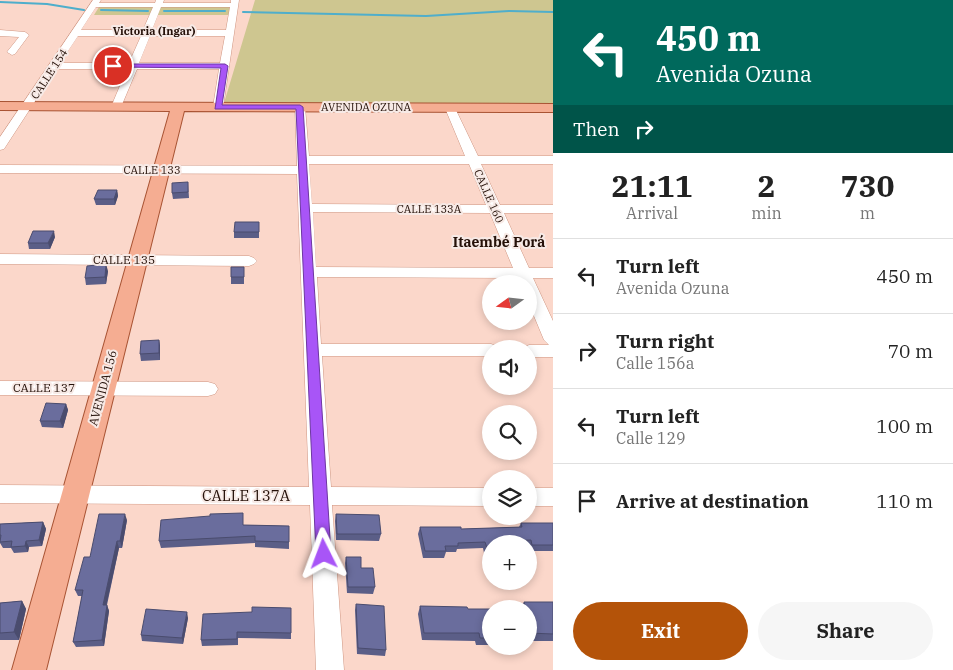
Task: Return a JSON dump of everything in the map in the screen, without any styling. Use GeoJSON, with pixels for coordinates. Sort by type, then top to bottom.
{"type":"FeatureCollection","features":[{"type":"Feature","properties":{"kind":"main road","name":"AVENIDA OZUNA"},"geometry":{"type":"LineString","coordinates":[[0,106],[553,108]]}},
{"type":"Feature","properties":{"kind":"main road","name":"AVENIDA 156"},"geometry":{"type":"LineString","coordinates":[[28,670],[178,107]]}},
{"type":"Feature","properties":{"kind":"street"},"geometry":{"type":"LineString","coordinates":[[95,3],[235,3],[218,107]]}},
{"type":"Feature","properties":{"kind":"street","name":"CALLE 154"},"geometry":{"type":"LineString","coordinates":[[0,146],[95,3]]}},
{"type":"Feature","properties":{"kind":"street"},"geometry":{"type":"LineString","coordinates":[[116,107],[159,3]]}},
{"type":"Feature","properties":{"kind":"street"},"geometry":{"type":"LineString","coordinates":[[76,32],[230,33]]}},
{"type":"Feature","properties":{"kind":"street"},"geometry":{"type":"LineString","coordinates":[[0,33],[25,35],[12,52]]}},
{"type":"Feature","properties":{"kind":"street"},"geometry":{"type":"LineString","coordinates":[[54,66],[225,66]]}},
{"type":"Feature","properties":{"kind":"street"},"geometry":{"type":"LineString","coordinates":[[300,107],[330,670]]}},
{"type":"Feature","properties":{"kind":"street","name":"CALLE 160"},"geometry":{"type":"LineString","coordinates":[[450,108],[523,275]]}},
{"type":"Feature","properties":{"kind":"street","name":"CALLE 133"},"geometry":{"type":"LineString","coordinates":[[0,169],[161,170],[473,160],[553,160]]}},
{"type":"Feature","properties":{"kind":"street","name":"CALLE 133A"},"geometry":{"type":"LineString","coordinates":[[305,208],[553,209]]}},
{"type":"Feature","properties":{"kind":"street","name":"CALLE 135"},"geometry":{"type":"LineString","coordinates":[[0,260],[249,261]]}},
{"type":"Feature","properties":{"kind":"street"},"geometry":{"type":"LineString","coordinates":[[309,272],[482,279]]}},
{"type":"Feature","properties":{"kind":"street"},"geometry":{"type":"LineString","coordinates":[[538,277],[553,273]]}},
{"type":"Feature","properties":{"kind":"street","name":"CALLE 160"},"geometry":{"type":"LineString","coordinates":[[538,307],[553,340]]}},
{"type":"Feature","properties":{"kind":"street"},"geometry":{"type":"LineString","coordinates":[[313,350],[482,350]]}},
{"type":"Feature","properties":{"kind":"street"},"geometry":{"type":"LineString","coordinates":[[537,351],[553,351]]}},
{"type":"Feature","properties":{"kind":"street","name":"CALLE 137"},"geometry":{"type":"LineString","coordinates":[[0,388],[208,389]]}},
{"type":"Feature","properties":{"kind":"street","name":"CALLE 137A"},"geometry":{"type":"LineString","coordinates":[[0,494],[482,497]]}},
{"type":"Feature","properties":{"kind":"street"},"geometry":{"type":"LineString","coordinates":[[537,497],[553,497]]}},
{"type":"Feature","properties":{"kind":"shaded area"},"geometry":{"type":"Polygon","coordinates":[[[255,0],[553,0],[553,104],[224,103],[255,0]]]}},
{"type":"Feature","properties":{"kind":"shaded area"},"geometry":{"type":"Polygon","coordinates":[[[99,7],[231,7],[230,15],[94,15],[99,7]]]}},
{"type":"Feature","properties":{"kind":"building"},"geometry":{"type":"Polygon","coordinates":[[[188,182],[188,192],[172,193],[172,183],[188,182]]]}},
{"type":"Feature","properties":{"kind":"building"},"geometry":{"type":"Polygon","coordinates":[[[98,190],[117,190],[114,199],[94,199],[98,190]]]}},
{"type":"Feature","properties":{"kind":"building"},"geometry":{"type":"Polygon","coordinates":[[[235,222],[259,222],[259,232],[234,232],[235,222]]]}},
{"type":"Feature","properties":{"kind":"building"},"geometry":{"type":"Polygon","coordinates":[[[33,231],[54,231],[48,243],[28,243],[33,231]]]}},
{"type":"Feature","properties":{"kind":"building"},"geometry":{"type":"Polygon","coordinates":[[[106,264],[105,277],[85,278],[87,266],[106,264]]]}},
{"type":"Feature","properties":{"kind":"building"},"geometry":{"type":"Polygon","coordinates":[[[231,267],[244,267],[244,277],[231,277],[231,267]]]}},
{"type":"Feature","properties":{"kind":"building"},"geometry":{"type":"Polygon","coordinates":[[[159,340],[159,353],[140,354],[141,341],[159,340]]]}},
{"type":"Feature","properties":{"kind":"building"},"geometry":{"type":"Polygon","coordinates":[[[46,403],[66,404],[60,421],[40,421],[46,403]]]}},
{"type":"Feature","properties":{"kind":"building"},"geometry":{"type":"Polygon","coordinates":[[[243,513],[243,525],[289,526],[289,542],[255,541],[255,536],[159,541],[161,520],[210,516],[210,514],[243,513]]]}},
{"type":"Feature","properties":{"kind":"building"},"geometry":{"type":"Polygon","coordinates":[[[99,514],[125,514],[103,605],[107,605],[102,640],[73,642],[83,590],[75,590],[84,557],[90,557],[99,514]]]}},
{"type":"Feature","properties":{"kind":"building"},"geometry":{"type":"Polygon","coordinates":[[[336,514],[379,515],[381,534],[337,534],[336,514]]]}},
{"type":"Feature","properties":{"kind":"building"},"geometry":{"type":"Polygon","coordinates":[[[43,522],[39,540],[26,541],[25,546],[11,547],[12,541],[0,542],[0,524],[43,522]]]}},
{"type":"Feature","properties":{"kind":"building"},"geometry":{"type":"Polygon","coordinates":[[[553,523],[553,545],[537,545],[537,535],[482,535],[482,542],[458,543],[458,546],[445,546],[446,551],[425,551],[420,527],[461,527],[461,529],[522,527],[522,525],[553,523]]]}},
{"type":"Feature","properties":{"kind":"building"},"geometry":{"type":"Polygon","coordinates":[[[346,557],[361,557],[361,568],[373,568],[375,587],[348,587],[346,557]]]}},
{"type":"Feature","properties":{"kind":"building"},"geometry":{"type":"Polygon","coordinates":[[[22,601],[14,632],[0,633],[0,603],[22,601]]]}},
{"type":"Feature","properties":{"kind":"building"},"geometry":{"type":"Polygon","coordinates":[[[537,602],[553,602],[553,634],[537,633],[537,602]]]}},
{"type":"Feature","properties":{"kind":"building"},"geometry":{"type":"Polygon","coordinates":[[[356,604],[384,606],[386,650],[358,648],[356,604]]]}},
{"type":"Feature","properties":{"kind":"building"},"geometry":{"type":"Polygon","coordinates":[[[420,606],[482,609],[482,638],[480,638],[479,633],[424,633],[420,606]]]}},
{"type":"Feature","properties":{"kind":"building"},"geometry":{"type":"Polygon","coordinates":[[[252,607],[291,608],[291,633],[237,632],[237,639],[201,640],[203,614],[252,612],[252,607]]]}},
{"type":"Feature","properties":{"kind":"building"},"geometry":{"type":"Polygon","coordinates":[[[146,609],[187,612],[182,638],[141,635],[146,609]]]}},
{"type":"Feature","properties":{"kind":"waterway"},"geometry":{"type":"LineString","coordinates":[[0,2],[47,4],[84,10]]}},
{"type":"Feature","properties":{"kind":"waterway"},"geometry":{"type":"LineString","coordinates":[[101,10],[148,11]]}},
{"type":"Feature","properties":{"kind":"waterway"},"geometry":{"type":"LineString","coordinates":[[164,11],[225,11]]}},
{"type":"Feature","properties":{"kind":"waterway"},"geometry":{"type":"LineString","coordinates":[[243,12],[426,16],[509,11],[553,12]]}},
{"type":"Feature","properties":{"kind":"district","name":"Victoria (Ingar)"},"geometry":{"type":"Point","coordinates":[154,31]}},
{"type":"Feature","properties":{"kind":"district","name":"Itaembé Porá"},"geometry":{"type":"Point","coordinates":[499,242]}},
{"type":"Feature","properties":{"kind":"route"},"geometry":{"type":"LineString","coordinates":[[113,66],[225,66],[218,107],[300,107],[324,554]]}}]}
